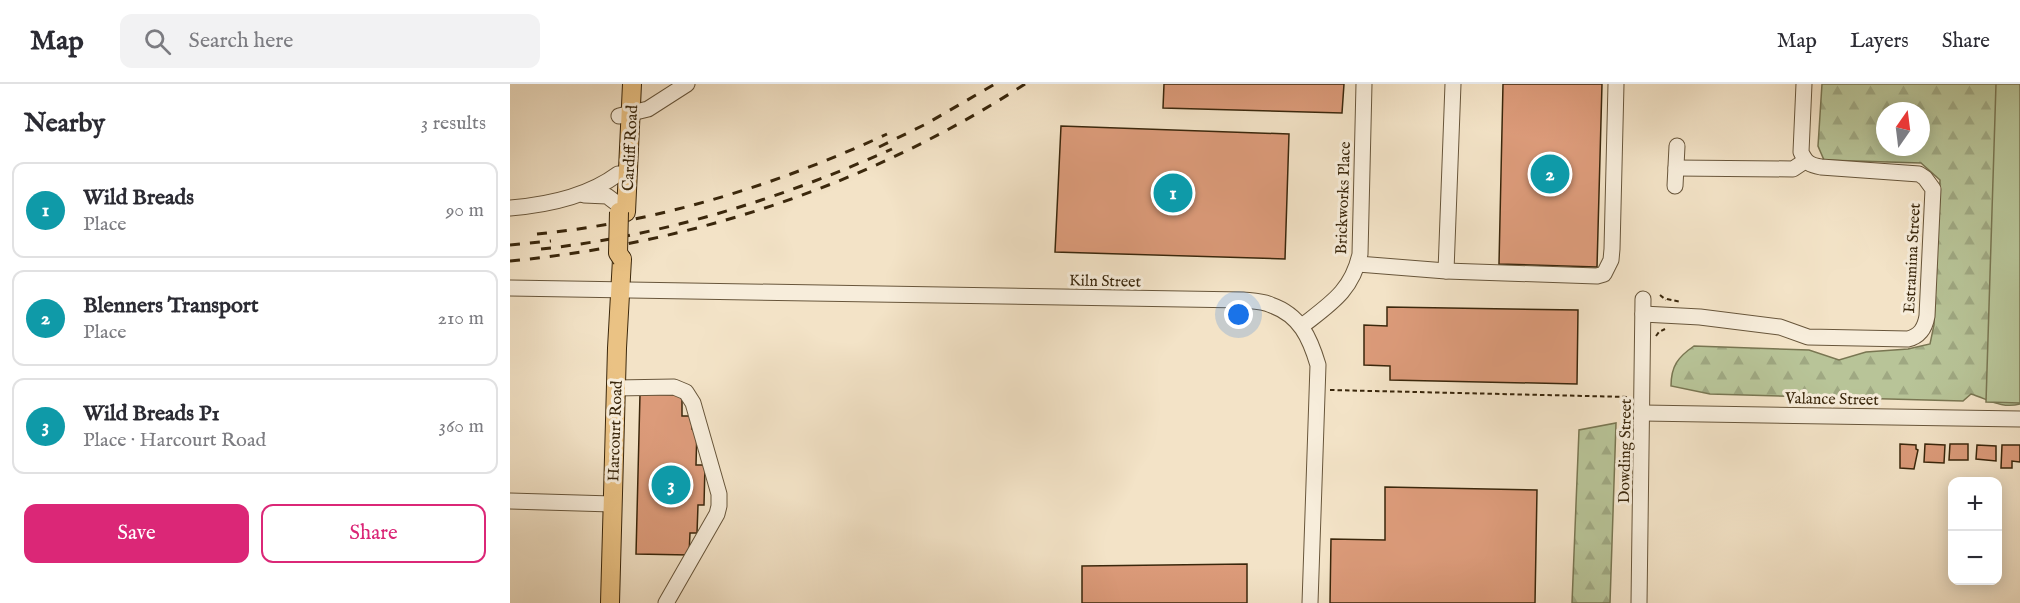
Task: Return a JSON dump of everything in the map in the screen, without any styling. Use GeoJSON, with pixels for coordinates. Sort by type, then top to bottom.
{"type":"FeatureCollection","features":[{"type":"Feature","properties":{"kind":"main road","name":"Cardiff Road"},"geometry":{"type":"LineString","coordinates":[[621,209],[625,115],[622,84]]}},
{"type":"Feature","properties":{"kind":"main road","name":"Cardiff Road"},"geometry":{"type":"LineString","coordinates":[[621,209],[618,174],[625,115],[632,84]]}},
{"type":"Feature","properties":{"kind":"main road","name":"Harcourt Road"},"geometry":{"type":"LineString","coordinates":[[610,603],[622,259],[618,253],[621,209]]}},
{"type":"Feature","properties":{"kind":"street"},"geometry":{"type":"LineString","coordinates":[[625,115],[655,105],[687,84]]}},
{"type":"Feature","properties":{"kind":"street","name":"Brickworks Place"},"geometry":{"type":"LineString","coordinates":[[1302,326],[1340,295],[1351,281],[1358,264],[1364,84]]}},
{"type":"Feature","properties":{"kind":"street"},"geometry":{"type":"LineString","coordinates":[[1446,271],[1453,84]]}},
{"type":"Feature","properties":{"kind":"street"},"geometry":{"type":"LineString","coordinates":[[1358,264],[1446,271],[1597,276],[1604,273],[1608,269],[1612,249],[1616,84]]}},
{"type":"Feature","properties":{"kind":"street"},"geometry":{"type":"LineString","coordinates":[[1676,168],[1793,169],[1805,161],[1802,153],[1804,84]]}},
{"type":"Feature","properties":{"kind":"street"},"geometry":{"type":"LineString","coordinates":[[1675,186],[1677,146]]}},
{"type":"Feature","properties":{"kind":"street","name":"Estramina Street"},"geometry":{"type":"LineString","coordinates":[[1643,307],[1701,318],[1780,327],[1808,337],[1908,339],[1916,337],[1926,325],[1927,316],[1933,189],[1930,184],[1919,174],[1909,172],[1821,168],[1805,161]]}},
{"type":"Feature","properties":{"kind":"street"},"geometry":{"type":"LineString","coordinates":[[510,208],[537,205],[578,195],[607,183],[618,174]]}},
{"type":"Feature","properties":{"kind":"street"},"geometry":{"type":"LineString","coordinates":[[578,195],[607,196],[621,209]]}},
{"type":"Feature","properties":{"kind":"street","name":"Kiln Street"},"geometry":{"type":"LineString","coordinates":[[510,288],[1243,300],[1270,304],[1285,312],[1302,326],[1312,345],[1318,365],[1310,603]]}},
{"type":"Feature","properties":{"kind":"street","name":"Dowding Street"},"geometry":{"type":"LineString","coordinates":[[1639,603],[1643,307]]}},
{"type":"Feature","properties":{"kind":"street"},"geometry":{"type":"LineString","coordinates":[[616,388],[674,387],[689,395],[719,495],[717,514],[666,603]]}},
{"type":"Feature","properties":{"kind":"street","name":"Valance Street"},"geometry":{"type":"LineString","coordinates":[[1643,405],[2020,419]]}},
{"type":"Feature","properties":{"kind":"street"},"geometry":{"type":"LineString","coordinates":[[510,501],[612,504]]}},
{"type":"Feature","properties":{"kind":"path"},"geometry":{"type":"LineString","coordinates":[[1666,299],[1683,303]]}},
{"type":"Feature","properties":{"kind":"path"},"geometry":{"type":"LineString","coordinates":[[1317,380],[1329,381],[1330,390],[1643,405]]}},
{"type":"Feature","properties":{"kind":"green space"},"geometry":{"type":"Polygon","coordinates":[[[1822,84],[2020,84],[2020,404],[2001,404],[1971,394],[1963,401],[1710,394],[1671,386],[1676,363],[1694,346],[1809,350],[1839,360],[1866,352],[1908,349],[1930,344],[1934,325],[1940,180],[1921,163],[1824,160],[1818,146],[1822,84]]]}},
{"type":"Feature","properties":{"kind":"green space"},"geometry":{"type":"Polygon","coordinates":[[[1996,84],[2020,84],[2020,403],[1986,402],[1996,84]]]}},
{"type":"Feature","properties":{"kind":"green space"},"geometry":{"type":"Polygon","coordinates":[[[1616,423],[1610,603],[1572,603],[1579,430],[1616,423]]]}},
{"type":"Feature","properties":{"kind":"building"},"geometry":{"type":"Polygon","coordinates":[[[1164,84],[1344,84],[1342,113],[1163,108],[1164,84]]]}},
{"type":"Feature","properties":{"kind":"building"},"geometry":{"type":"Polygon","coordinates":[[[1503,84],[1602,84],[1597,267],[1499,264],[1503,84]]]}},
{"type":"Feature","properties":{"kind":"building"},"geometry":{"type":"Polygon","coordinates":[[[1061,126],[1289,134],[1285,259],[1055,252],[1061,126]]]}},
{"type":"Feature","properties":{"kind":"building"},"geometry":{"type":"Polygon","coordinates":[[[1387,307],[1578,310],[1577,384],[1390,380],[1390,366],[1364,365],[1364,325],[1387,326],[1387,307]]]}},
{"type":"Feature","properties":{"kind":"building"},"geometry":{"type":"Polygon","coordinates":[[[640,394],[682,395],[682,416],[693,416],[692,429],[697,429],[696,465],[705,465],[704,505],[698,505],[697,533],[690,533],[689,555],[636,554],[640,394]]]}},
{"type":"Feature","properties":{"kind":"building"},"geometry":{"type":"Polygon","coordinates":[[[1900,444],[1916,445],[1918,450],[1914,469],[1900,468],[1900,444]]]}},
{"type":"Feature","properties":{"kind":"building"},"geometry":{"type":"Polygon","coordinates":[[[1925,444],[1945,445],[1944,463],[1924,462],[1925,444]]]}},
{"type":"Feature","properties":{"kind":"building"},"geometry":{"type":"Polygon","coordinates":[[[1950,444],[1968,444],[1968,460],[1949,460],[1950,444]]]}},
{"type":"Feature","properties":{"kind":"building"},"geometry":{"type":"Polygon","coordinates":[[[1977,445],[1996,446],[1996,461],[1976,459],[1977,445]]]}},
{"type":"Feature","properties":{"kind":"building"},"geometry":{"type":"Polygon","coordinates":[[[2002,445],[2020,445],[2020,462],[2012,461],[2012,468],[2001,468],[2002,445]]]}},
{"type":"Feature","properties":{"kind":"building"},"geometry":{"type":"Polygon","coordinates":[[[1385,487],[1537,490],[1535,603],[1330,603],[1331,539],[1385,540],[1385,487]]]}},
{"type":"Feature","properties":{"kind":"building"},"geometry":{"type":"Polygon","coordinates":[[[1247,564],[1247,603],[1082,603],[1082,566],[1247,564]]]}},
{"type":"Feature","properties":{"kind":"railway"},"geometry":{"type":"LineString","coordinates":[[879,147],[926,124],[995,84]]}},
{"type":"Feature","properties":{"kind":"railway"},"geometry":{"type":"LineString","coordinates":[[510,261],[646,240],[713,224],[778,204],[842,180],[905,152],[966,120],[1025,84]]}},
{"type":"Feature","properties":{"kind":"railway"},"geometry":{"type":"LineString","coordinates":[[537,234],[627,220],[716,199],[803,169],[887,134]]}},
{"type":"Feature","properties":{"kind":"railway"},"geometry":{"type":"LineString","coordinates":[[541,249],[632,235],[720,213],[807,184],[892,149]]}},
{"type":"Feature","properties":{"kind":"railway"},"geometry":{"type":"LineString","coordinates":[[510,245],[551,241]]}},
{"type":"Feature","properties":{"kind":"place","name":"Blenners Transport"},"geometry":{"type":"Point","coordinates":[1550,174]}},
{"type":"Feature","properties":{"kind":"place","name":"Wild Breads"},"geometry":{"type":"Point","coordinates":[1173,193]}},
{"type":"Feature","properties":{"kind":"place","name":"Wild Breads P1"},"geometry":{"type":"Point","coordinates":[671,485]}}]}
